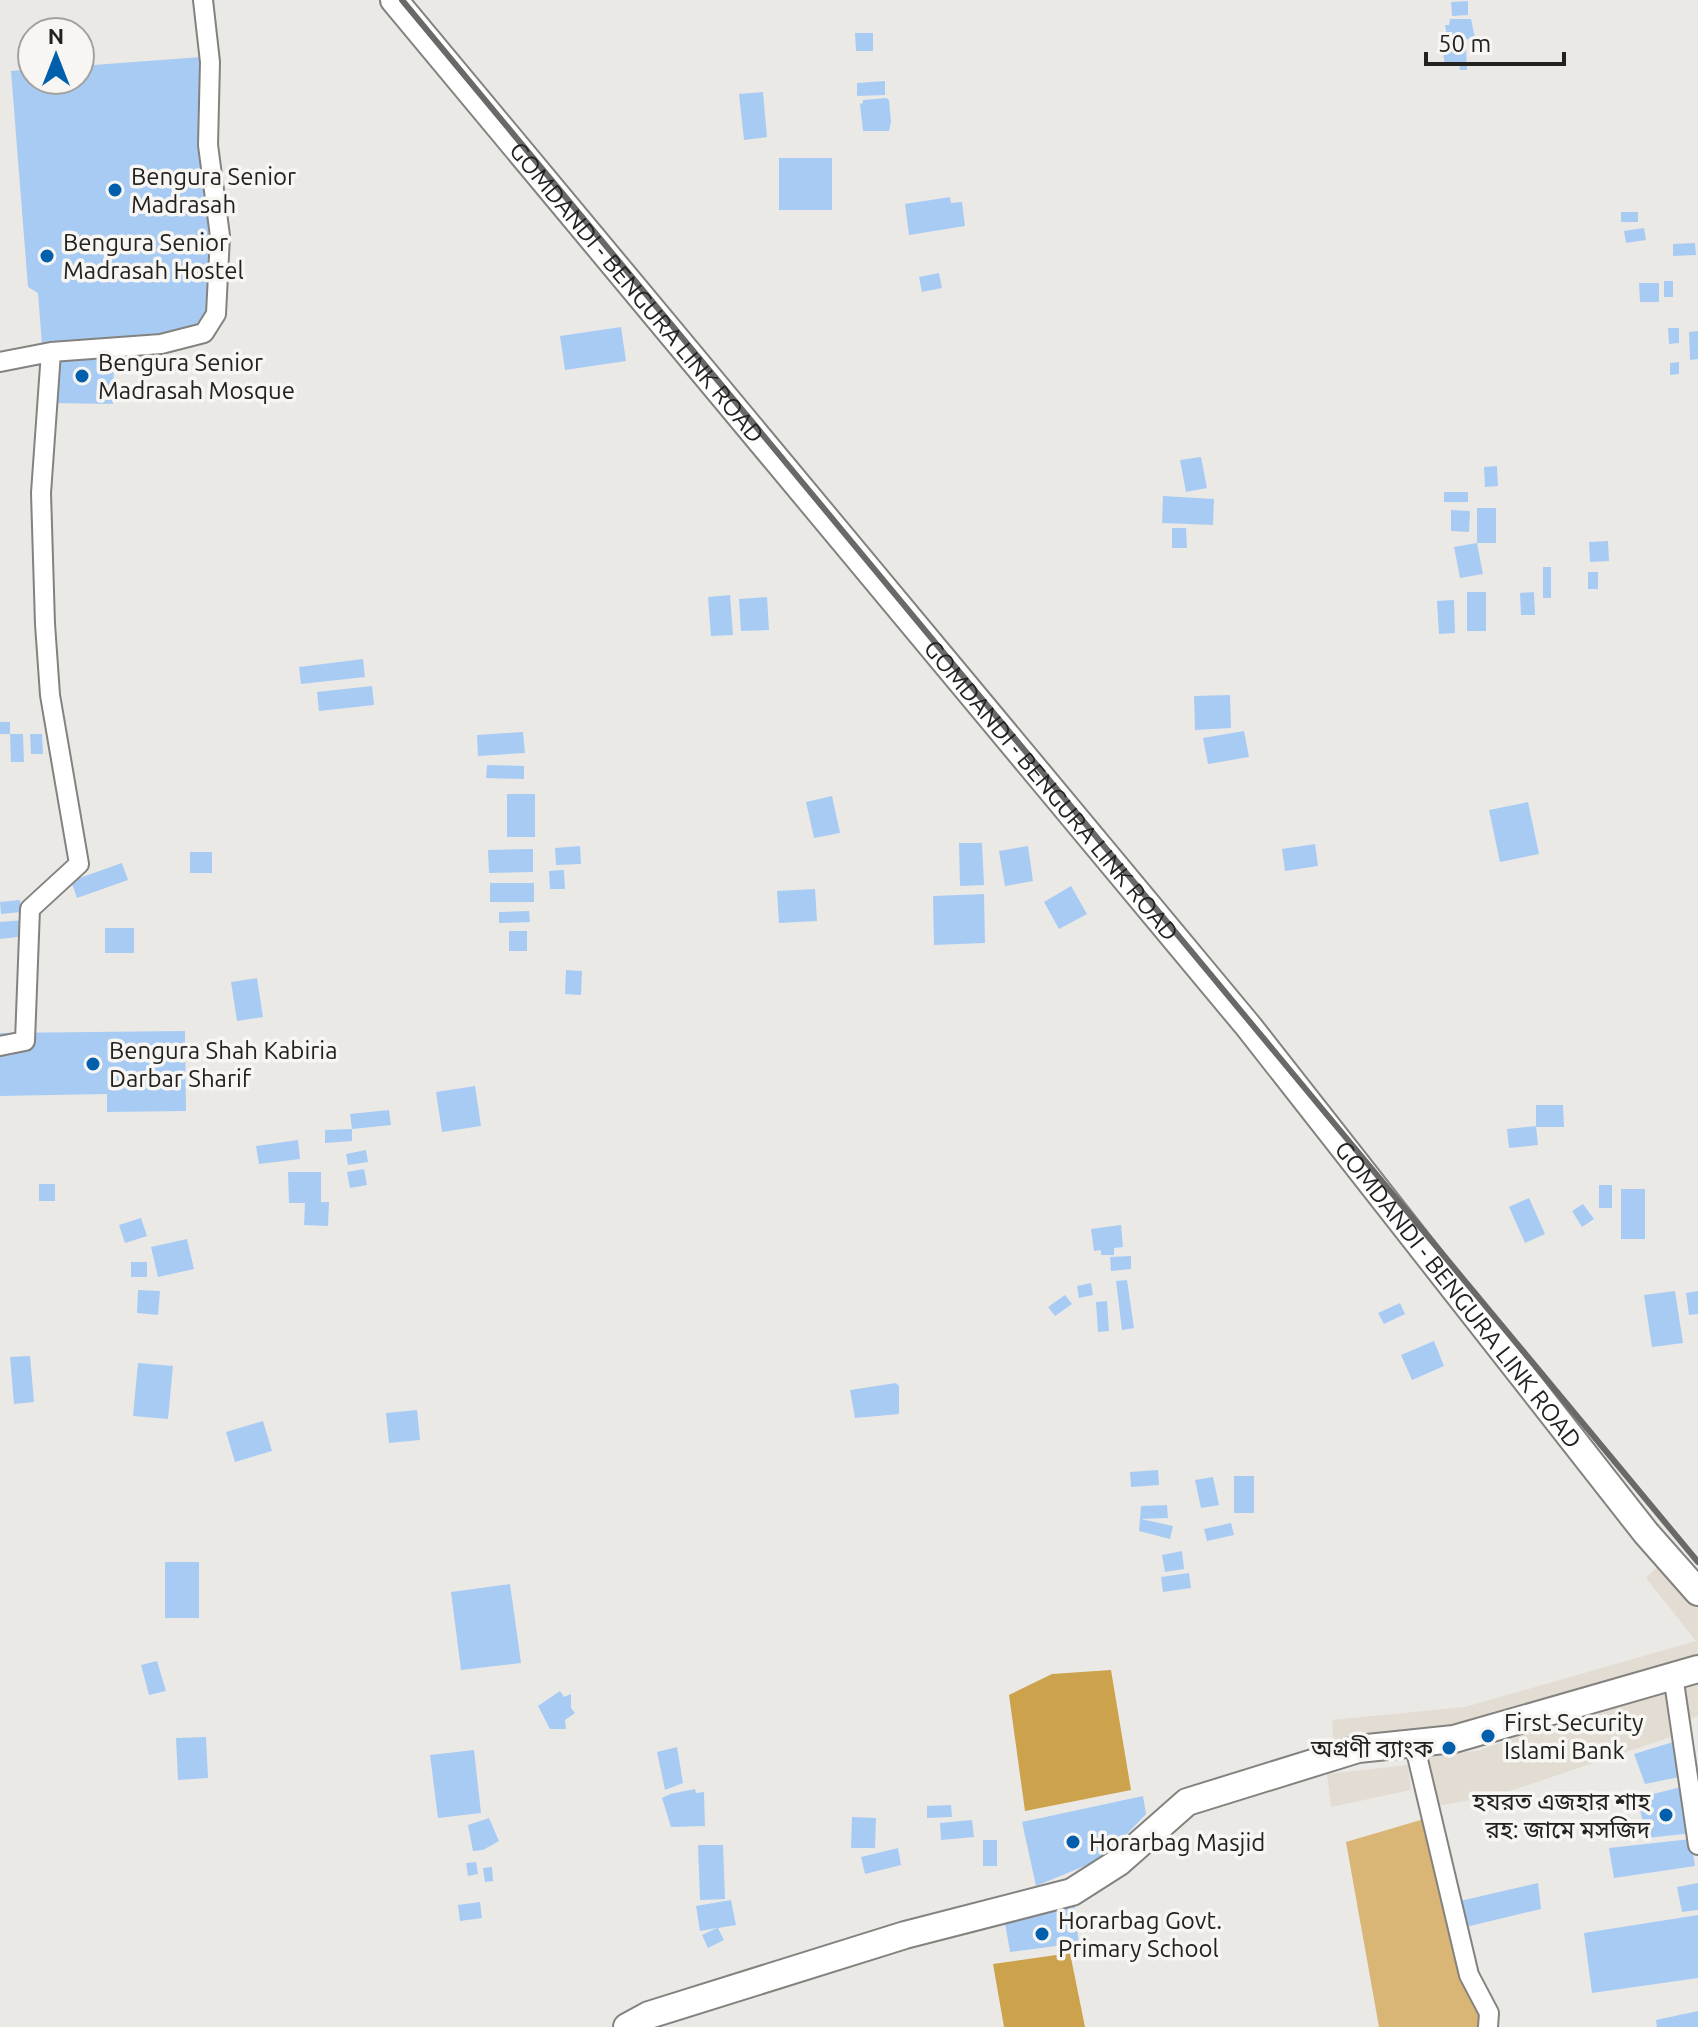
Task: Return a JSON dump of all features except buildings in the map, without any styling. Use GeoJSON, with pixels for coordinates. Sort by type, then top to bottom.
{"type":"FeatureCollection","features":[{"type":"Feature","properties":{"kind":"main road","name":"GOMDANDI - BENGURA LINK ROAD"},"geometry":{"type":"LineString","coordinates":[[394,0],[1249,1027],[1646,1533],[1698,1592]]}},
{"type":"Feature","properties":{"kind":"main road"},"geometry":{"type":"LineString","coordinates":[[627,2027],[649,2015],[671,2018],[905,1935],[1072,1892],[1119,1862],[1187,1802],[1358,1749],[1454,1739],[1685,1672]]}},
{"type":"Feature","properties":{"kind":"street"},"geometry":{"type":"LineString","coordinates":[[0,362],[51,352],[161,344],[204,333],[216,314],[220,236],[208,145],[210,62],[203,0]]}},
{"type":"Feature","properties":{"kind":"street"},"geometry":{"type":"LineString","coordinates":[[0,1046],[25,1041],[30,909],[79,864],[50,695],[45,624],[41,493],[51,352]]}},
{"type":"Feature","properties":{"kind":"street"},"geometry":{"type":"LineString","coordinates":[[1685,1672],[1698,1845]]}},
{"type":"Feature","properties":{"kind":"street"},"geometry":{"type":"LineString","coordinates":[[1414,1743],[1469,1975],[1489,2013],[1488,2027]]}},
{"type":"Feature","properties":{"kind":"shaded area"},"geometry":{"type":"Polygon","coordinates":[[[1660,1564],[1698,1607],[1698,1664],[1451,1734],[1334,1749],[1332,1720],[1465,1707],[1696,1641],[1646,1578],[1660,1564]]]}},
{"type":"Feature","properties":{"kind":"shaded area"},"geometry":{"type":"Polygon","coordinates":[[[1111,1670],[1131,1790],[1025,1811],[1009,1695],[1052,1674],[1111,1670]]]}},
{"type":"Feature","properties":{"kind":"shaded area"},"geometry":{"type":"Polygon","coordinates":[[[1698,1675],[1698,1716],[1687,1720],[1680,1682],[1698,1675]]]}},
{"type":"Feature","properties":{"kind":"shaded area"},"geometry":{"type":"Polygon","coordinates":[[[1666,1688],[1674,1736],[1498,1795],[1436,1806],[1425,1756],[1476,1751],[1666,1688]]]}},
{"type":"Feature","properties":{"kind":"shaded area"},"geometry":{"type":"Polygon","coordinates":[[[1408,1765],[1411,1790],[1331,1807],[1327,1774],[1408,1765]]]}},
{"type":"Feature","properties":{"kind":"shaded area"},"geometry":{"type":"Polygon","coordinates":[[[1424,1819],[1460,1977],[1480,2014],[1480,2027],[1379,2027],[1346,1842],[1424,1819]]]}},
{"type":"Feature","properties":{"kind":"shaded area"},"geometry":{"type":"Polygon","coordinates":[[[1070,1953],[1085,2027],[1004,2027],[993,1964],[1070,1953]]]}},
{"type":"Feature","properties":{"kind":"railway"},"geometry":{"type":"LineString","coordinates":[[402,0],[1698,1562]]}},
{"type":"Feature","properties":{"kind":"place","name":"Bengura Senior Madrasah"},"geometry":{"type":"Point","coordinates":[115,190]}},
{"type":"Feature","properties":{"kind":"place","name":"Bengura Senior Madrasah Hostel"},"geometry":{"type":"Point","coordinates":[47,256]}},
{"type":"Feature","properties":{"kind":"place","name":"Bengura Senior Madrasah Mosque"},"geometry":{"type":"Point","coordinates":[82,376]}},
{"type":"Feature","properties":{"kind":"place","name":"Bengura Shah Kabiria Darbar Sharif"},"geometry":{"type":"Point","coordinates":[93,1064]}},
{"type":"Feature","properties":{"kind":"place","name":"First Security Islami Bank"},"geometry":{"type":"Point","coordinates":[1488,1736]}},
{"type":"Feature","properties":{"kind":"place","name":"অগ্রণী ব্যাংক"},"geometry":{"type":"Point","coordinates":[1449,1748]}},
{"type":"Feature","properties":{"kind":"place","name":"হযরত এজহার শাহ রহ: জামে মসজিদ"},"geometry":{"type":"Point","coordinates":[1666,1815]}},
{"type":"Feature","properties":{"kind":"place","name":"Horarbag Masjid"},"geometry":{"type":"Point","coordinates":[1073,1842]}},
{"type":"Feature","properties":{"kind":"place","name":"Horarbag Govt. Primary School"},"geometry":{"type":"Point","coordinates":[1042,1934]}}]}
